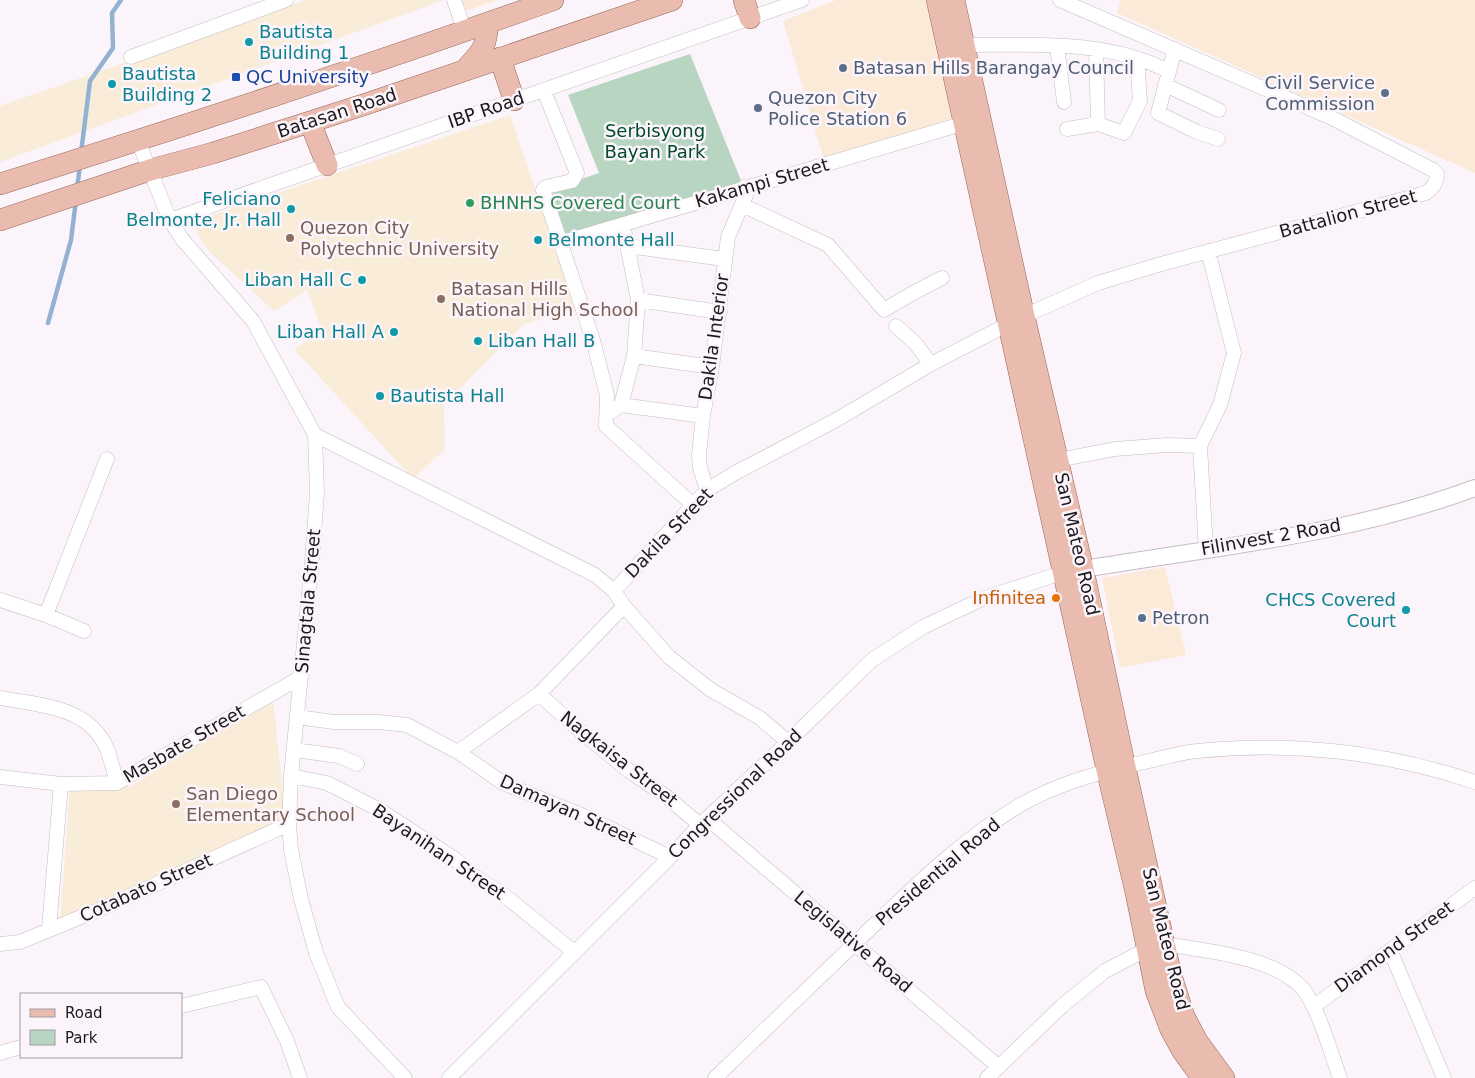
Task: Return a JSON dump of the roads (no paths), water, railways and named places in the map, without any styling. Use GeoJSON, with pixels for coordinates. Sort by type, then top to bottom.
{"type":"FeatureCollection","features":[{"type":"Feature","properties":{"kind":"main road","name":"Batasan Road"},"geometry":{"type":"LineString","coordinates":[[0,184],[138,141],[465,32],[553,0]]}},
{"type":"Feature","properties":{"kind":"main road","name":"Batasan Road"},"geometry":{"type":"LineString","coordinates":[[0,220],[150,170],[213,153],[310,122],[672,0]]}},
{"type":"Feature","properties":{"kind":"main road","name":"San Mateo Road"},"geometry":{"type":"LineString","coordinates":[[937,0],[965,123],[1016,320],[1074,571],[1156,946],[1173,984],[1184,1016],[1197,1041],[1224,1078]]}},
{"type":"Feature","properties":{"kind":"main road","name":"San Mateo Road"},"geometry":{"type":"LineString","coordinates":[[954,0],[1016,320],[1058,460],[1074,571]]}},
{"type":"Feature","properties":{"kind":"main road"},"geometry":{"type":"LineString","coordinates":[[464,70],[480,53],[487,42],[488,23]]}},
{"type":"Feature","properties":{"kind":"main road"},"geometry":{"type":"LineString","coordinates":[[500,58],[514,100]]}},
{"type":"Feature","properties":{"kind":"main road"},"geometry":{"type":"LineString","coordinates":[[310,122],[327,165]]}},
{"type":"Feature","properties":{"kind":"main road","name":"San Mateo Road"},"geometry":{"type":"LineString","coordinates":[[1156,946],[1156,991],[1162,1010],[1182,1050],[1202,1078]]}},
{"type":"Feature","properties":{"kind":"street"},"geometry":{"type":"LineString","coordinates":[[131,57],[286,0]]}},
{"type":"Feature","properties":{"kind":"street"},"geometry":{"type":"LineString","coordinates":[[454,0],[465,32]]}},
{"type":"Feature","properties":{"kind":"street","name":"IBP Road"},"geometry":{"type":"LineString","coordinates":[[170,220],[544,91],[747,9],[802,0]]}},
{"type":"Feature","properties":{"kind":"street","name":"Battalion Street"},"geometry":{"type":"LineString","coordinates":[[1016,320],[1098,284],[1208,251],[1426,193],[1437,181],[1437,174],[1433,170],[1330,117],[1060,0]]}},
{"type":"Feature","properties":{"kind":"street"},"geometry":{"type":"LineString","coordinates":[[964,45],[1038,45],[1096,49],[1136,58],[1168,71]]}},
{"type":"Feature","properties":{"kind":"street"},"geometry":{"type":"LineString","coordinates":[[1057,46],[1064,102]]}},
{"type":"Feature","properties":{"kind":"street"},"geometry":{"type":"LineString","coordinates":[[1096,49],[1098,124]]}},
{"type":"Feature","properties":{"kind":"street"},"geometry":{"type":"LineString","coordinates":[[1175,49],[1158,113],[1198,132],[1218,139]]}},
{"type":"Feature","properties":{"kind":"street"},"geometry":{"type":"LineString","coordinates":[[1067,129],[1098,124],[1124,134],[1140,101],[1136,58]]}},
{"type":"Feature","properties":{"kind":"street"},"geometry":{"type":"LineString","coordinates":[[1165,85],[1219,110]]}},
{"type":"Feature","properties":{"kind":"street"},"geometry":{"type":"LineString","coordinates":[[544,91],[577,173],[572,181],[546,187],[542,190],[594,340],[607,395],[606,426],[692,504]]}},
{"type":"Feature","properties":{"kind":"street","name":"Kakampi Street"},"geometry":{"type":"LineString","coordinates":[[560,244],[744,187],[965,123]]}},
{"type":"Feature","properties":{"kind":"street","name":"Sinagtala Street"},"geometry":{"type":"LineString","coordinates":[[138,141],[170,220],[182,239],[253,322],[315,436],[317,493],[292,776],[289,824],[292,850],[316,953],[338,1007],[405,1078]]}},
{"type":"Feature","properties":{"kind":"street","name":"Dakila Interior"},"geometry":{"type":"LineString","coordinates":[[707,490],[700,468],[699,455],[703,416],[720,312],[724,259],[728,237],[746,196],[744,187]]}},
{"type":"Feature","properties":{"kind":"street"},"geometry":{"type":"LineString","coordinates":[[742,205],[828,244],[884,310],[913,292],[942,278]]}},
{"type":"Feature","properties":{"kind":"street"},"geometry":{"type":"LineString","coordinates":[[621,405],[634,356],[638,300],[623,224]]}},
{"type":"Feature","properties":{"kind":"street"},"geometry":{"type":"LineString","coordinates":[[627,246],[724,259]]}},
{"type":"Feature","properties":{"kind":"street"},"geometry":{"type":"LineString","coordinates":[[1206,550],[1200,446],[1220,405],[1234,353],[1208,251]]}},
{"type":"Feature","properties":{"kind":"street"},"geometry":{"type":"LineString","coordinates":[[638,300],[720,312]]}},
{"type":"Feature","properties":{"kind":"street","name":"Dakila Street"},"geometry":{"type":"LineString","coordinates":[[315,436],[595,575],[614,591],[692,504],[707,490],[735,473],[836,420],[931,364],[1016,320]]}},
{"type":"Feature","properties":{"kind":"street"},"geometry":{"type":"LineString","coordinates":[[896,326],[915,343],[931,364]]}},
{"type":"Feature","properties":{"kind":"street"},"geometry":{"type":"LineString","coordinates":[[634,356],[712,367]]}},
{"type":"Feature","properties":{"kind":"street"},"geometry":{"type":"LineString","coordinates":[[607,414],[621,405],[703,416]]}},
{"type":"Feature","properties":{"kind":"street"},"geometry":{"type":"LineString","coordinates":[[1058,460],[1115,449],[1167,445],[1200,446]]}},
{"type":"Feature","properties":{"kind":"street"},"geometry":{"type":"LineString","coordinates":[[46,615],[107,459]]}},
{"type":"Feature","properties":{"kind":"street","name":"Filinvest 2 Road"},"geometry":{"type":"LineString","coordinates":[[1074,571],[1206,550],[1331,527],[1408,509],[1475,488]]}},
{"type":"Feature","properties":{"kind":"street","name":"Congressional Road"},"geometry":{"type":"LineString","coordinates":[[449,1078],[670,857],[703,821],[872,660],[923,627],[982,599],[1074,571]]}},
{"type":"Feature","properties":{"kind":"street"},"geometry":{"type":"LineString","coordinates":[[614,591],[624,606],[669,657],[711,690],[760,718],[788,742]]}},
{"type":"Feature","properties":{"kind":"street"},"geometry":{"type":"LineString","coordinates":[[0,600],[46,615],[84,631]]}},
{"type":"Feature","properties":{"kind":"street"},"geometry":{"type":"LineString","coordinates":[[458,752],[539,694],[624,606]]}},
{"type":"Feature","properties":{"kind":"street","name":"Masbate Street"},"geometry":{"type":"LineString","coordinates":[[0,776],[61,784],[117,783],[301,677]]}},
{"type":"Feature","properties":{"kind":"street","name":"Nagkaisa Street"},"geometry":{"type":"LineString","coordinates":[[539,694],[629,771],[703,821]]}},
{"type":"Feature","properties":{"kind":"street"},"geometry":{"type":"LineString","coordinates":[[0,698],[64,710],[81,718],[92,727],[107,748],[117,783]]}},
{"type":"Feature","properties":{"kind":"street","name":"Damayan Street"},"geometry":{"type":"LineString","coordinates":[[297,717],[334,722],[379,722],[407,725],[458,752],[503,783],[584,816],[670,857]]}},
{"type":"Feature","properties":{"kind":"street","name":"Presidential Road"},"geometry":{"type":"LineString","coordinates":[[715,1078],[918,884],[978,833],[1025,802],[1116,769],[1195,751],[1266,748],[1336,750],[1430,768],[1475,782]]}},
{"type":"Feature","properties":{"kind":"street"},"geometry":{"type":"LineString","coordinates":[[294,750],[339,756],[357,764]]}},
{"type":"Feature","properties":{"kind":"street","name":"Bayanihan Street"},"geometry":{"type":"LineString","coordinates":[[292,776],[327,784],[380,810],[455,859],[474,876],[504,895],[574,952]]}},
{"type":"Feature","properties":{"kind":"street"},"geometry":{"type":"LineString","coordinates":[[49,929],[61,784]]}},
{"type":"Feature","properties":{"kind":"street","name":"Legislative Road"},"geometry":{"type":"LineString","coordinates":[[703,821],[854,944],[999,1067]]}},
{"type":"Feature","properties":{"kind":"street","name":"Cotabato Street"},"geometry":{"type":"LineString","coordinates":[[0,944],[20,942],[110,905],[289,824]]}},
{"type":"Feature","properties":{"kind":"street","name":"Diamond Street"},"geometry":{"type":"LineString","coordinates":[[1313,1007],[1390,950],[1474,893]]}},
{"type":"Feature","properties":{"kind":"street"},"geometry":{"type":"LineString","coordinates":[[988,1078],[1062,1006],[1105,971],[1156,946],[1222,954],[1280,970],[1299,984],[1313,1007],[1340,1078]]}},
{"type":"Feature","properties":{"kind":"street"},"geometry":{"type":"LineString","coordinates":[[1390,950],[1444,1078]]}},
{"type":"Feature","properties":{"kind":"street"},"geometry":{"type":"LineString","coordinates":[[182,1006],[262,987],[287,1041],[300,1078]]}},
{"type":"Feature","properties":{"kind":"street"},"geometry":{"type":"LineString","coordinates":[[0,1053],[20,1047]]}},
{"type":"Feature","properties":{"kind":"waterway"},"geometry":{"type":"LineString","coordinates":[[81,153],[90,81],[113,48],[112,13],[121,0]]}},
{"type":"Feature","properties":{"kind":"waterway"},"geometry":{"type":"LineString","coordinates":[[77,188],[80,166]]}},
{"type":"Feature","properties":{"kind":"waterway"},"geometry":{"type":"LineString","coordinates":[[48,323],[71,240],[76,200]]}},
{"type":"Feature","properties":{"kind":"place","name":"Bautista Building 1"},"geometry":{"type":"Point","coordinates":[249,42]}},
{"type":"Feature","properties":{"kind":"place","name":"Batasan Hills Barangay Council"},"geometry":{"type":"Point","coordinates":[843,68]}},
{"type":"Feature","properties":{"kind":"place","name":"QC University"},"geometry":{"type":"Point","coordinates":[236,77]}},
{"type":"Feature","properties":{"kind":"place","name":"Bautista Building 2"},"geometry":{"type":"Point","coordinates":[112,84]}},
{"type":"Feature","properties":{"kind":"place","name":"Civil Service Commission"},"geometry":{"type":"Point","coordinates":[1385,93]}},
{"type":"Feature","properties":{"kind":"place","name":"Quezon City Police Station 6"},"geometry":{"type":"Point","coordinates":[758,108]}},
{"type":"Feature","properties":{"kind":"place","name":"BHNHS Covered Court"},"geometry":{"type":"Point","coordinates":[470,203]}},
{"type":"Feature","properties":{"kind":"place","name":"Feliciano Belmonte, Jr. Hall"},"geometry":{"type":"Point","coordinates":[291,209]}},
{"type":"Feature","properties":{"kind":"place","name":"Quezon City Polytechnic University"},"geometry":{"type":"Point","coordinates":[290,238]}},
{"type":"Feature","properties":{"kind":"place","name":"Belmonte Hall"},"geometry":{"type":"Point","coordinates":[538,240]}},
{"type":"Feature","properties":{"kind":"place","name":"Liban Hall C"},"geometry":{"type":"Point","coordinates":[362,280]}},
{"type":"Feature","properties":{"kind":"place","name":"Batasan Hills National High School"},"geometry":{"type":"Point","coordinates":[441,299]}},
{"type":"Feature","properties":{"kind":"place","name":"Liban Hall A"},"geometry":{"type":"Point","coordinates":[394,332]}},
{"type":"Feature","properties":{"kind":"place","name":"Liban Hall B"},"geometry":{"type":"Point","coordinates":[478,341]}},
{"type":"Feature","properties":{"kind":"place","name":"Bautista Hall"},"geometry":{"type":"Point","coordinates":[380,396]}},
{"type":"Feature","properties":{"kind":"place","name":"Infinitea"},"geometry":{"type":"Point","coordinates":[1056,598]}},
{"type":"Feature","properties":{"kind":"place","name":"CHCS Covered Court"},"geometry":{"type":"Point","coordinates":[1406,610]}},
{"type":"Feature","properties":{"kind":"place","name":"Petron"},"geometry":{"type":"Point","coordinates":[1142,618]}},
{"type":"Feature","properties":{"kind":"place","name":"San Diego Elementary School"},"geometry":{"type":"Point","coordinates":[176,804]}},
{"type":"Feature","properties":{"kind":"park label","name":"Serbisyong Bayan Park"},"geometry":{"type":"Point","coordinates":[655,141]}}]}
